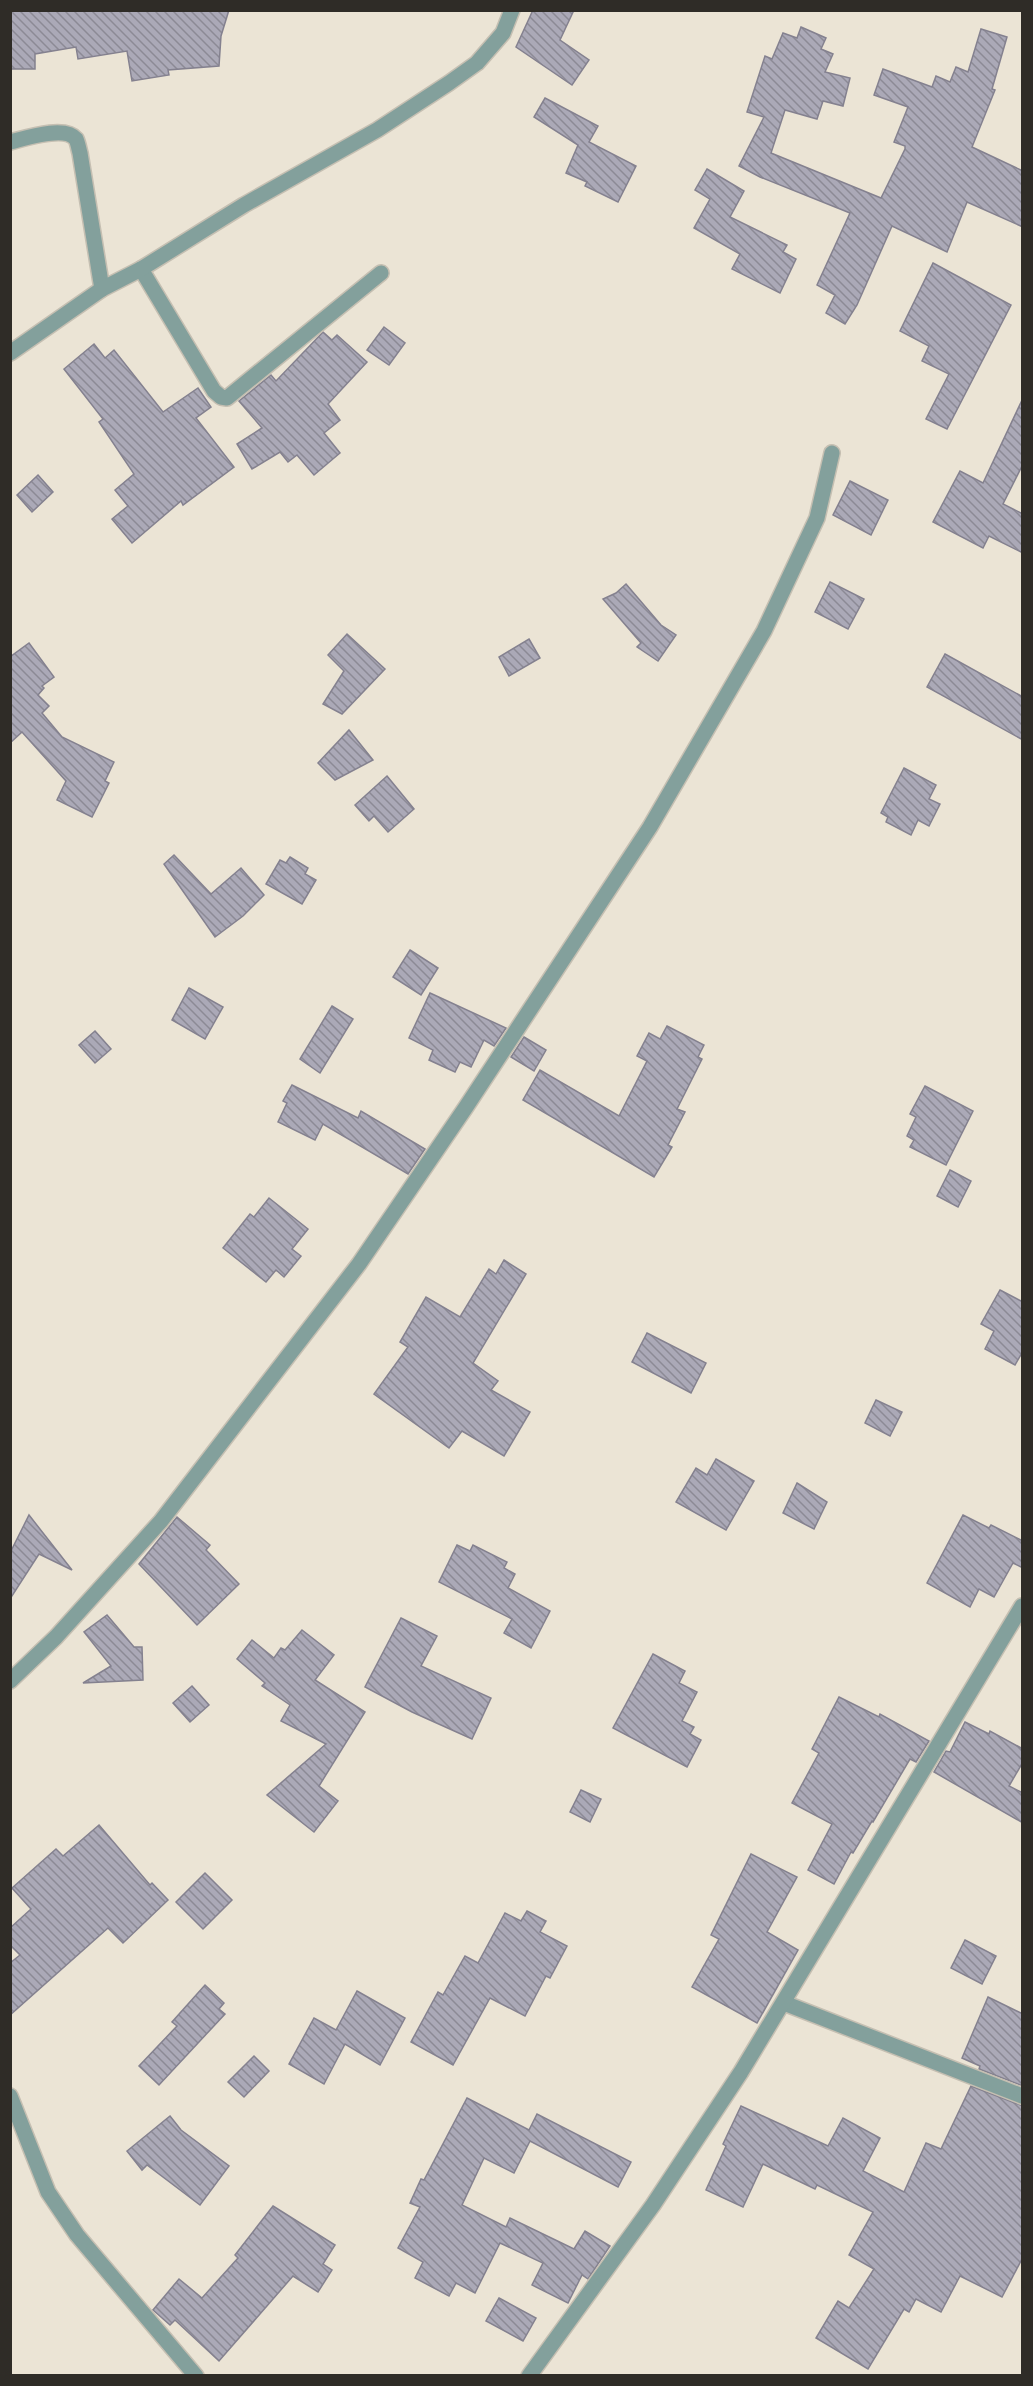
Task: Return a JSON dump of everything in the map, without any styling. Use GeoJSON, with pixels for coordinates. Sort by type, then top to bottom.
{"type":"FeatureCollection","features":[{"type":"Feature","properties":{"kind":"street"},"geometry":{"type":"LineString","coordinates":[[10,353],[102,289],[141,269],[244,205],[377,130],[449,83],[477,63],[503,33],[512,10]]}},
{"type":"Feature","properties":{"kind":"street"},"geometry":{"type":"LineString","coordinates":[[10,141],[55,132],[67,133],[76,140],[102,289]]}},
{"type":"Feature","properties":{"kind":"street"},"geometry":{"type":"LineString","coordinates":[[141,269],[214,391],[221,397],[227,398],[381,273]]}},
{"type":"Feature","properties":{"kind":"street"},"geometry":{"type":"LineString","coordinates":[[10,1681],[56,1637],[161,1521],[359,1264],[466,1107],[650,827],[764,631],[817,518],[831,453]]}},
{"type":"Feature","properties":{"kind":"street"},"geometry":{"type":"LineString","coordinates":[[529,2376],[653,2205],[784,2004],[1023,1606]]}},
{"type":"Feature","properties":{"kind":"street"},"geometry":{"type":"LineString","coordinates":[[784,2004],[1023,2096]]}},
{"type":"Feature","properties":{"kind":"street"},"geometry":{"type":"LineString","coordinates":[[10,2096],[48,2192],[77,2235],[196,2376]]}},
{"type":"Feature","properties":{"kind":"building"},"geometry":{"type":"Polygon","coordinates":[[[10,10],[229,10],[221,36],[219,66],[168,70],[169,75],[132,81],[127,51],[78,59],[76,47],[35,54],[35,69],[10,69],[10,10]]]}},
{"type":"Feature","properties":{"kind":"building"},"geometry":{"type":"Polygon","coordinates":[[[533,10],[574,10],[560,40],[589,60],[572,85],[516,47],[533,10]]]}},
{"type":"Feature","properties":{"kind":"building"},"geometry":{"type":"Polygon","coordinates":[[[801,27],[826,38],[821,49],[833,54],[825,72],[850,78],[843,106],[823,101],[817,119],[785,110],[771,153],[881,198],[905,149],[905,146],[894,142],[908,107],[874,95],[883,69],[932,87],[936,76],[950,82],[956,67],[968,72],[981,29],[1007,37],[992,89],[995,90],[972,147],[1023,171],[1023,227],[967,202],[947,252],[892,226],[857,305],[845,324],[826,313],[835,295],[817,285],[850,213],[760,177],[739,166],[764,117],[747,112],[765,56],[772,59],[783,33],[797,38],[801,27]]]}},
{"type":"Feature","properties":{"kind":"building"},"geometry":{"type":"Polygon","coordinates":[[[545,98],[598,126],[589,142],[636,166],[618,202],[585,186],[587,182],[566,173],[578,145],[534,117],[545,98]]]}},
{"type":"Feature","properties":{"kind":"building"},"geometry":{"type":"Polygon","coordinates":[[[707,169],[744,191],[730,217],[787,245],[783,252],[796,259],[780,293],[732,269],[740,254],[694,228],[710,199],[695,190],[707,169]]]}},
{"type":"Feature","properties":{"kind":"building"},"geometry":{"type":"Polygon","coordinates":[[[933,263],[1011,305],[947,429],[926,419],[949,374],[922,361],[929,346],[900,331],[933,263]]]}},
{"type":"Feature","properties":{"kind":"building"},"geometry":{"type":"Polygon","coordinates":[[[384,327],[405,343],[389,365],[367,350],[384,327]]]}},
{"type":"Feature","properties":{"kind":"building"},"geometry":{"type":"Polygon","coordinates":[[[323,332],[332,340],[337,335],[367,362],[328,404],[340,420],[324,433],[340,453],[314,475],[297,455],[288,462],[280,452],[252,469],[237,444],[262,428],[239,401],[271,375],[276,381],[323,332]]]}},
{"type":"Feature","properties":{"kind":"building"},"geometry":{"type":"Polygon","coordinates":[[[94,344],[105,358],[114,350],[163,412],[198,388],[211,407],[196,418],[234,467],[183,505],[181,501],[132,543],[112,519],[128,506],[115,490],[134,474],[99,422],[103,419],[64,369],[94,344]]]}},
{"type":"Feature","properties":{"kind":"building"},"geometry":{"type":"Polygon","coordinates":[[[1023,398],[1023,464],[1003,504],[1023,514],[1023,553],[989,536],[983,548],[933,522],[960,471],[983,483],[1023,398]]]}},
{"type":"Feature","properties":{"kind":"building"},"geometry":{"type":"Polygon","coordinates":[[[38,475],[53,492],[32,512],[17,495],[38,475]]]}},
{"type":"Feature","properties":{"kind":"building"},"geometry":{"type":"Polygon","coordinates":[[[850,481],[888,500],[871,535],[833,515],[850,481]]]}},
{"type":"Feature","properties":{"kind":"building"},"geometry":{"type":"Polygon","coordinates":[[[830,582],[864,599],[848,629],[815,612],[830,582]]]}},
{"type":"Feature","properties":{"kind":"building"},"geometry":{"type":"Polygon","coordinates":[[[626,584],[661,625],[676,635],[658,661],[637,647],[641,643],[603,599],[616,593],[626,584]]]}},
{"type":"Feature","properties":{"kind":"building"},"geometry":{"type":"Polygon","coordinates":[[[347,634],[385,669],[342,714],[323,704],[344,671],[328,655],[347,634]]]}},
{"type":"Feature","properties":{"kind":"building"},"geometry":{"type":"Polygon","coordinates":[[[529,639],[540,658],[509,676],[499,657],[529,639]]]}},
{"type":"Feature","properties":{"kind":"building"},"geometry":{"type":"Polygon","coordinates":[[[29,643],[54,677],[42,686],[44,688],[38,695],[49,706],[42,713],[62,737],[114,762],[105,781],[109,783],[92,817],[57,800],[66,781],[22,732],[10,743],[10,657],[29,643]]]}},
{"type":"Feature","properties":{"kind":"building"},"geometry":{"type":"Polygon","coordinates":[[[945,654],[1023,697],[1023,740],[927,687],[945,654]]]}},
{"type":"Feature","properties":{"kind":"building"},"geometry":{"type":"Polygon","coordinates":[[[349,730],[373,760],[335,780],[318,763],[349,730]]]}},
{"type":"Feature","properties":{"kind":"building"},"geometry":{"type":"Polygon","coordinates":[[[904,768],[936,785],[929,799],[940,804],[929,826],[918,820],[911,835],[886,822],[888,817],[881,813],[904,768]]]}},
{"type":"Feature","properties":{"kind":"building"},"geometry":{"type":"Polygon","coordinates":[[[387,776],[414,809],[388,832],[374,816],[369,821],[355,805],[387,776]]]}},
{"type":"Feature","properties":{"kind":"building"},"geometry":{"type":"Polygon","coordinates":[[[174,855],[211,894],[241,868],[264,895],[243,916],[215,937],[164,864],[174,855]]]}},
{"type":"Feature","properties":{"kind":"building"},"geometry":{"type":"Polygon","coordinates":[[[290,857],[308,868],[305,874],[316,880],[302,904],[266,884],[280,860],[286,863],[290,857]]]}},
{"type":"Feature","properties":{"kind":"building"},"geometry":{"type":"Polygon","coordinates":[[[410,950],[438,968],[421,995],[393,977],[410,950]]]}},
{"type":"Feature","properties":{"kind":"building"},"geometry":{"type":"Polygon","coordinates":[[[189,988],[223,1007],[205,1039],[172,1020],[189,988]]]}},
{"type":"Feature","properties":{"kind":"building"},"geometry":{"type":"Polygon","coordinates":[[[430,993],[506,1028],[494,1046],[484,1040],[471,1067],[460,1062],[455,1072],[429,1060],[433,1050],[409,1038],[430,993]]]}},
{"type":"Feature","properties":{"kind":"building"},"geometry":{"type":"Polygon","coordinates":[[[332,1006],[353,1019],[320,1073],[300,1059],[332,1006]]]}},
{"type":"Feature","properties":{"kind":"building"},"geometry":{"type":"Polygon","coordinates":[[[667,1026],[704,1045],[698,1057],[702,1059],[677,1109],[685,1112],[668,1145],[672,1147],[654,1177],[523,1100],[540,1070],[619,1116],[647,1061],[637,1056],[649,1033],[660,1039],[667,1026]]]}},
{"type":"Feature","properties":{"kind":"building"},"geometry":{"type":"Polygon","coordinates":[[[95,1031],[111,1049],[95,1063],[79,1045],[95,1031]]]}},
{"type":"Feature","properties":{"kind":"building"},"geometry":{"type":"Polygon","coordinates":[[[524,1037],[546,1050],[534,1071],[511,1057],[524,1037]]]}},
{"type":"Feature","properties":{"kind":"building"},"geometry":{"type":"Polygon","coordinates":[[[292,1085],[358,1118],[361,1111],[425,1149],[408,1174],[323,1124],[315,1140],[278,1122],[287,1103],[283,1101],[292,1085]]]}},
{"type":"Feature","properties":{"kind":"building"},"geometry":{"type":"Polygon","coordinates":[[[925,1086],[973,1111],[946,1165],[910,1147],[914,1140],[907,1136],[916,1117],[910,1114],[925,1086]]]}},
{"type":"Feature","properties":{"kind":"building"},"geometry":{"type":"Polygon","coordinates":[[[950,1170],[971,1181],[958,1207],[937,1196],[950,1170]]]}},
{"type":"Feature","properties":{"kind":"building"},"geometry":{"type":"Polygon","coordinates":[[[269,1198],[308,1229],[292,1249],[301,1256],[284,1277],[276,1270],[266,1282],[223,1248],[250,1214],[254,1217],[269,1198]]]}},
{"type":"Feature","properties":{"kind":"building"},"geometry":{"type":"Polygon","coordinates":[[[504,1260],[526,1274],[473,1363],[498,1381],[491,1390],[530,1412],[504,1456],[462,1431],[449,1448],[374,1394],[408,1347],[400,1342],[426,1297],[460,1317],[489,1269],[496,1274],[504,1260]]]}},
{"type":"Feature","properties":{"kind":"building"},"geometry":{"type":"Polygon","coordinates":[[[1000,1290],[1023,1302],[1023,1351],[1015,1365],[985,1349],[994,1331],[981,1324],[1000,1290]]]}},
{"type":"Feature","properties":{"kind":"building"},"geometry":{"type":"Polygon","coordinates":[[[647,1333],[706,1363],[691,1393],[632,1362],[647,1333]]]}},
{"type":"Feature","properties":{"kind":"building"},"geometry":{"type":"Polygon","coordinates":[[[876,1400],[902,1412],[890,1436],[865,1423],[876,1400]]]}},
{"type":"Feature","properties":{"kind":"building"},"geometry":{"type":"Polygon","coordinates":[[[716,1459],[754,1481],[726,1530],[676,1502],[696,1468],[707,1475],[716,1459]]]}},
{"type":"Feature","properties":{"kind":"building"},"geometry":{"type":"Polygon","coordinates":[[[797,1483],[827,1502],[814,1529],[783,1513],[797,1483]]]}},
{"type":"Feature","properties":{"kind":"building"},"geometry":{"type":"Polygon","coordinates":[[[29,1515],[72,1570],[39,1554],[10,1599],[10,1553],[29,1515]]]}},
{"type":"Feature","properties":{"kind":"building"},"geometry":{"type":"Polygon","coordinates":[[[963,1515],[989,1528],[991,1525],[1023,1541],[1023,1568],[1013,1563],[994,1597],[979,1589],[970,1607],[927,1583],[963,1515]]]}},
{"type":"Feature","properties":{"kind":"building"},"geometry":{"type":"Polygon","coordinates":[[[177,1517],[210,1545],[206,1550],[239,1584],[197,1625],[139,1564],[177,1517]]]}},
{"type":"Feature","properties":{"kind":"building"},"geometry":{"type":"Polygon","coordinates":[[[457,1545],[470,1551],[473,1545],[507,1562],[504,1568],[515,1574],[508,1588],[550,1611],[531,1648],[504,1633],[512,1619],[439,1582],[457,1545]]]}},
{"type":"Feature","properties":{"kind":"building"},"geometry":{"type":"Polygon","coordinates":[[[107,1615],[134,1647],[142,1647],[143,1680],[83,1683],[111,1666],[84,1632],[107,1615]]]}},
{"type":"Feature","properties":{"kind":"building"},"geometry":{"type":"Polygon","coordinates":[[[401,1618],[437,1636],[421,1666],[491,1698],[472,1739],[412,1712],[365,1687],[401,1618]]]}},
{"type":"Feature","properties":{"kind":"building"},"geometry":{"type":"Polygon","coordinates":[[[302,1630],[334,1655],[315,1680],[365,1712],[319,1786],[338,1801],[314,1832],[267,1795],[326,1744],[281,1721],[290,1705],[262,1686],[265,1683],[237,1659],[252,1640],[274,1658],[281,1648],[285,1650],[302,1630]]]}},
{"type":"Feature","properties":{"kind":"building"},"geometry":{"type":"Polygon","coordinates":[[[653,1654],[685,1671],[679,1683],[697,1692],[682,1721],[694,1727],[690,1734],[701,1740],[687,1767],[613,1728],[653,1654]]]}},
{"type":"Feature","properties":{"kind":"building"},"geometry":{"type":"Polygon","coordinates":[[[192,1686],[209,1705],[190,1722],[173,1703],[192,1686]]]}},
{"type":"Feature","properties":{"kind":"building"},"geometry":{"type":"Polygon","coordinates":[[[839,1697],[879,1717],[880,1714],[929,1741],[916,1762],[910,1759],[873,1822],[853,1853],[851,1852],[834,1884],[808,1870],[832,1824],[792,1803],[819,1753],[812,1749],[839,1697]]]}},
{"type":"Feature","properties":{"kind":"building"},"geometry":{"type":"Polygon","coordinates":[[[965,1722],[989,1734],[990,1731],[1023,1749],[1023,1762],[1009,1786],[1023,1793],[1023,1823],[934,1772],[946,1751],[950,1752],[965,1722]]]}},
{"type":"Feature","properties":{"kind":"building"},"geometry":{"type":"Polygon","coordinates":[[[581,1790],[601,1799],[590,1822],[570,1812],[581,1790]]]}},
{"type":"Feature","properties":{"kind":"building"},"geometry":{"type":"Polygon","coordinates":[[[99,1825],[150,1885],[152,1883],[168,1900],[123,1943],[108,1928],[10,2015],[10,1963],[20,1955],[10,1945],[10,1928],[31,1909],[12,1888],[56,1849],[63,1856],[99,1825]]]}},
{"type":"Feature","properties":{"kind":"building"},"geometry":{"type":"Polygon","coordinates":[[[751,1854],[797,1877],[767,1932],[798,1950],[757,2023],[692,1987],[719,1939],[711,1935],[751,1854]]]}},
{"type":"Feature","properties":{"kind":"building"},"geometry":{"type":"Polygon","coordinates":[[[205,1873],[232,1900],[203,1929],[176,1902],[205,1873]]]}},
{"type":"Feature","properties":{"kind":"building"},"geometry":{"type":"Polygon","coordinates":[[[527,1911],[546,1921],[540,1932],[567,1946],[550,1978],[546,1976],[525,2016],[490,1998],[453,2065],[411,2042],[438,1992],[443,1995],[465,1956],[478,1963],[505,1913],[521,1921],[527,1911]]]}},
{"type":"Feature","properties":{"kind":"building"},"geometry":{"type":"Polygon","coordinates":[[[965,1940],[996,1956],[982,1984],[951,1968],[965,1940]]]}},
{"type":"Feature","properties":{"kind":"building"},"geometry":{"type":"Polygon","coordinates":[[[205,1985],[224,2003],[219,2009],[225,2014],[159,2085],[139,2066],[177,2026],[172,2022],[205,1985]]]}},
{"type":"Feature","properties":{"kind":"building"},"geometry":{"type":"Polygon","coordinates":[[[357,1991],[405,2018],[380,2065],[345,2044],[324,2084],[289,2064],[314,2018],[336,2030],[357,1991]]]}},
{"type":"Feature","properties":{"kind":"building"},"geometry":{"type":"Polygon","coordinates":[[[988,1997],[1023,2014],[1023,2086],[979,2069],[980,2066],[962,2058],[988,1997]]]}},
{"type":"Feature","properties":{"kind":"building"},"geometry":{"type":"Polygon","coordinates":[[[254,2056],[269,2071],[244,2097],[228,2082],[254,2056]]]}},
{"type":"Feature","properties":{"kind":"building"},"geometry":{"type":"Polygon","coordinates":[[[971,2086],[1023,2106],[1023,2257],[1002,2297],[960,2276],[941,2312],[916,2299],[909,2312],[904,2309],[868,2369],[816,2338],[838,2301],[849,2308],[874,2269],[849,2255],[873,2212],[817,2185],[815,2189],[763,2164],[743,2207],[706,2190],[726,2146],[723,2144],[741,2106],[828,2146],[843,2118],[880,2138],[863,2171],[904,2192],[926,2143],[941,2149],[971,2086]]]}},
{"type":"Feature","properties":{"kind":"building"},"geometry":{"type":"Polygon","coordinates":[[[467,2098],[529,2130],[537,2114],[631,2162],[618,2187],[530,2141],[514,2173],[484,2158],[462,2205],[506,2227],[510,2218],[574,2249],[585,2231],[610,2246],[588,2279],[582,2275],[568,2303],[532,2285],[543,2263],[500,2243],[475,2293],[456,2283],[449,2296],[415,2278],[423,2262],[398,2248],[420,2207],[410,2203],[421,2179],[424,2180],[467,2098]]]}},
{"type":"Feature","properties":{"kind":"building"},"geometry":{"type":"Polygon","coordinates":[[[170,2116],[181,2130],[229,2166],[200,2205],[147,2165],[142,2170],[127,2151],[170,2116]]]}},
{"type":"Feature","properties":{"kind":"building"},"geometry":{"type":"Polygon","coordinates":[[[273,2206],[335,2245],[323,2264],[332,2270],[318,2292],[293,2276],[219,2361],[175,2320],[170,2325],[153,2310],[179,2279],[202,2298],[238,2258],[235,2255],[273,2206]]]}},
{"type":"Feature","properties":{"kind":"building"},"geometry":{"type":"Polygon","coordinates":[[[499,2298],[536,2318],[523,2341],[486,2321],[499,2298]]]}}]}
